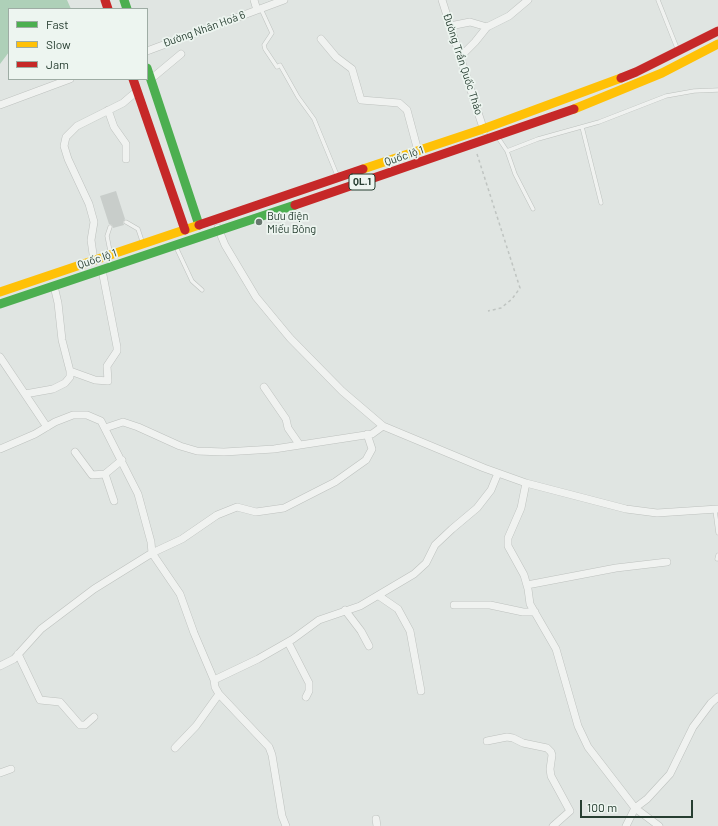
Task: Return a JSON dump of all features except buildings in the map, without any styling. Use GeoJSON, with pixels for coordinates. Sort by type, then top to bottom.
{"type":"FeatureCollection","features":[{"type":"Feature","properties":{"kind":"main road","name":"Quốc lộ 1"},"geometry":{"type":"LineString","coordinates":[[0,292],[484,128],[636,72],[718,31]]}},
{"type":"Feature","properties":{"kind":"main road","name":"Quốc lộ 1"},"geometry":{"type":"LineString","coordinates":[[0,304],[474,145],[628,88],[662,73],[718,44]]}},
{"type":"Feature","properties":{"kind":"main road"},"geometry":{"type":"LineString","coordinates":[[148,71],[199,225]]}},
{"type":"Feature","properties":{"kind":"main road"},"geometry":{"type":"LineString","coordinates":[[133,80],[184,230]]}},
{"type":"Feature","properties":{"kind":"street"},"geometry":{"type":"LineString","coordinates":[[254,0],[259,9]]}},
{"type":"Feature","properties":{"kind":"street","name":"Đường Nhân Hoà 6"},"geometry":{"type":"LineString","coordinates":[[148,50],[284,0]]}},
{"type":"Feature","properties":{"kind":"street","name":"Đường Trần Quốc Thảo"},"geometry":{"type":"LineString","coordinates":[[442,0],[487,140]]}},
{"type":"Feature","properties":{"kind":"street"},"geometry":{"type":"LineString","coordinates":[[461,56],[487,27],[509,16],[526,1]]}},
{"type":"Feature","properties":{"kind":"street"},"geometry":{"type":"LineString","coordinates":[[450,26],[470,22],[487,27]]}},
{"type":"Feature","properties":{"kind":"street"},"geometry":{"type":"LineString","coordinates":[[321,39],[336,57],[352,69],[361,100],[398,103],[407,110],[418,151]]}},
{"type":"Feature","properties":{"kind":"street"},"geometry":{"type":"LineString","coordinates":[[151,79],[181,54]]}},
{"type":"Feature","properties":{"kind":"street"},"geometry":{"type":"LineString","coordinates":[[0,105],[67,80]]}},
{"type":"Feature","properties":{"kind":"street"},"geometry":{"type":"LineString","coordinates":[[94,261],[91,240],[94,222],[89,204],[68,159],[64,146],[66,137],[77,126],[123,102],[137,91]]}},
{"type":"Feature","properties":{"kind":"street"},"geometry":{"type":"LineString","coordinates":[[108,110],[114,126],[126,144],[126,159]]}},
{"type":"Feature","properties":{"kind":"street"},"geometry":{"type":"LineString","coordinates":[[216,219],[218,231],[225,245],[256,297],[290,338],[342,391],[383,426],[526,483],[626,509],[657,513],[717,510]]}},
{"type":"Feature","properties":{"kind":"street"},"geometry":{"type":"LineString","coordinates":[[70,371],[95,380],[108,381],[107,366],[117,352],[117,347],[102,270]]}},
{"type":"Feature","properties":{"kind":"street"},"geometry":{"type":"LineString","coordinates":[[25,394],[53,389],[65,383],[70,377],[70,371],[62,340],[58,303],[54,286]]}},
{"type":"Feature","properties":{"kind":"street"},"geometry":{"type":"LineString","coordinates":[[0,357],[46,427]]}},
{"type":"Feature","properties":{"kind":"street"},"geometry":{"type":"LineString","coordinates":[[264,387],[286,419],[288,428],[299,444]]}},
{"type":"Feature","properties":{"kind":"street"},"geometry":{"type":"LineString","coordinates":[[0,449],[73,416],[87,415],[101,421],[138,494],[151,542],[152,553],[180,594],[196,640],[214,680],[218,694],[269,747],[272,755],[282,816],[286,826]]}},
{"type":"Feature","properties":{"kind":"street"},"geometry":{"type":"LineString","coordinates":[[105,428],[123,422],[138,427],[180,446],[197,451],[224,452],[274,449],[372,434],[383,426]]}},
{"type":"Feature","properties":{"kind":"street"},"geometry":{"type":"LineString","coordinates":[[0,666],[14,659],[41,629],[94,589],[152,553],[182,539],[217,515],[237,507],[256,512],[284,508],[335,482],[366,460],[372,449],[367,434]]}},
{"type":"Feature","properties":{"kind":"street"},"geometry":{"type":"LineString","coordinates":[[75,452],[92,475],[105,474],[122,460]]}},
{"type":"Feature","properties":{"kind":"street"},"geometry":{"type":"LineString","coordinates":[[214,680],[258,659],[288,642],[319,620],[360,606],[414,574],[426,563],[435,545],[477,508],[491,490],[498,473]]}},
{"type":"Feature","properties":{"kind":"street"},"geometry":{"type":"LineString","coordinates":[[105,474],[114,501]]}},
{"type":"Feature","properties":{"kind":"street"},"geometry":{"type":"LineString","coordinates":[[526,483],[521,508],[508,538],[508,546],[524,575],[530,604],[556,649],[578,726],[588,747],[635,808],[659,826]]}},
{"type":"Feature","properties":{"kind":"street"},"geometry":{"type":"LineString","coordinates":[[527,585],[616,568],[668,562]]}},
{"type":"Feature","properties":{"kind":"street"},"geometry":{"type":"LineString","coordinates":[[379,596],[398,609],[410,631],[421,691]]}},
{"type":"Feature","properties":{"kind":"street"},"geometry":{"type":"LineString","coordinates":[[454,605],[490,605],[523,612],[535,612]]}},
{"type":"Feature","properties":{"kind":"street"},"geometry":{"type":"LineString","coordinates":[[345,610],[361,631],[369,646]]}},
{"type":"Feature","properties":{"kind":"street"},"geometry":{"type":"LineString","coordinates":[[288,642],[309,683],[309,691],[306,697]]}},
{"type":"Feature","properties":{"kind":"street"},"geometry":{"type":"LineString","coordinates":[[18,654],[40,700],[60,702],[80,725],[85,725],[94,717]]}},
{"type":"Feature","properties":{"kind":"street"},"geometry":{"type":"LineString","coordinates":[[175,748],[196,726],[218,694]]}},
{"type":"Feature","properties":{"kind":"street"},"geometry":{"type":"LineString","coordinates":[[626,826],[635,808],[647,799],[670,774],[693,727],[711,703],[718,697]]}},
{"type":"Feature","properties":{"kind":"street"},"geometry":{"type":"LineString","coordinates":[[487,741],[507,737],[523,743],[547,748],[552,755],[550,769],[551,776],[570,811],[553,826]]}},
{"type":"Feature","properties":{"kind":"street"},"geometry":{"type":"LineString","coordinates":[[0,773],[11,769]]}},
{"type":"Feature","properties":{"kind":"lane"},"geometry":{"type":"LineString","coordinates":[[658,0],[679,51]]}},
{"type":"Feature","properties":{"kind":"lane"},"geometry":{"type":"LineString","coordinates":[[259,9],[272,33],[264,45],[265,49],[277,66],[280,65],[298,98],[314,119],[338,178]]}},
{"type":"Feature","properties":{"kind":"lane"},"geometry":{"type":"LineString","coordinates":[[507,151],[538,139],[600,122],[666,96],[694,91],[718,90]]}},
{"type":"Feature","properties":{"kind":"lane"},"geometry":{"type":"LineString","coordinates":[[582,127],[601,203]]}},
{"type":"Feature","properties":{"kind":"lane"},"geometry":{"type":"LineString","coordinates":[[498,136],[507,151],[515,174],[533,209]]}},
{"type":"Feature","properties":{"kind":"lane"},"geometry":{"type":"LineString","coordinates":[[126,222],[138,229],[143,244]]}},
{"type":"Feature","properties":{"kind":"lane"},"geometry":{"type":"LineString","coordinates":[[110,227],[107,236],[114,266]]}},
{"type":"Feature","properties":{"kind":"lane"},"geometry":{"type":"LineString","coordinates":[[176,245],[192,281],[202,290]]}},
{"type":"Feature","properties":{"kind":"lane"},"geometry":{"type":"LineString","coordinates":[[717,510],[718,533]]}},
{"type":"Feature","properties":{"kind":"path"},"geometry":{"type":"LineString","coordinates":[[474,145],[520,288],[512,299],[501,308],[488,311]]}},
{"type":"Feature","properties":{"kind":"shaded area"},"geometry":{"type":"Polygon","coordinates":[[[0,0],[67,0],[71,8],[8,8],[8,53],[0,64],[0,0]]]}},
{"type":"Feature","properties":{"kind":"traffic: fast"},"geometry":{"type":"LineString","coordinates":[[124,0],[127,8]]}},
{"type":"Feature","properties":{"kind":"traffic: fast"},"geometry":{"type":"LineString","coordinates":[[148,71],[199,225]]}},
{"type":"Feature","properties":{"kind":"traffic: fast"},"geometry":{"type":"LineString","coordinates":[[0,304],[295,205]]}},
{"type":"Feature","properties":{"kind":"traffic: slow"},"geometry":{"type":"LineString","coordinates":[[574,109],[662,73],[718,44]]}},
{"type":"Feature","properties":{"kind":"traffic: slow"},"geometry":{"type":"LineString","coordinates":[[363,169],[483,129],[621,78]]}},
{"type":"Feature","properties":{"kind":"traffic: slow"},"geometry":{"type":"LineString","coordinates":[[0,292],[199,225]]}},
{"type":"Feature","properties":{"kind":"traffic: jam"},"geometry":{"type":"LineString","coordinates":[[105,0],[108,8]]}},
{"type":"Feature","properties":{"kind":"traffic: jam"},"geometry":{"type":"LineString","coordinates":[[621,78],[718,31]]}},
{"type":"Feature","properties":{"kind":"traffic: jam"},"geometry":{"type":"LineString","coordinates":[[133,80],[185,230]]}},
{"type":"Feature","properties":{"kind":"traffic: jam"},"geometry":{"type":"LineString","coordinates":[[295,205],[574,109]]}},
{"type":"Feature","properties":{"kind":"traffic: jam"},"geometry":{"type":"LineString","coordinates":[[199,225],[363,169]]}},
{"type":"Feature","properties":{"kind":"place","name":"Bưu điện Miếu Bông"},"geometry":{"type":"Point","coordinates":[259,222]}}]}
